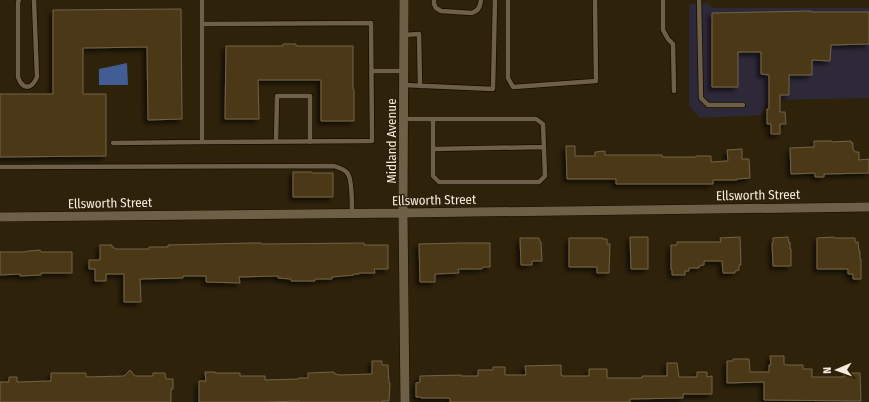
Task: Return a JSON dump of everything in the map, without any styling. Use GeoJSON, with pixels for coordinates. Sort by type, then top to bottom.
{"type":"FeatureCollection","features":[{"type":"Feature","properties":{"kind":"street","name":"Midland Avenue"},"geometry":{"type":"LineString","coordinates":[[404,0],[403,213],[405,402]]}},
{"type":"Feature","properties":{"kind":"street","name":"Ellsworth Street"},"geometry":{"type":"LineString","coordinates":[[0,217],[869,207]]}},
{"type":"Feature","properties":{"kind":"lane"},"geometry":{"type":"LineString","coordinates":[[19,0],[18,77],[20,82],[28,87],[33,86],[37,77],[34,0]]}},
{"type":"Feature","properties":{"kind":"lane"},"geometry":{"type":"LineString","coordinates":[[202,0],[202,142]]}},
{"type":"Feature","properties":{"kind":"lane"},"geometry":{"type":"LineString","coordinates":[[434,0],[436,8],[441,11],[472,13],[480,7],[481,0]]}},
{"type":"Feature","properties":{"kind":"lane"},"geometry":{"type":"LineString","coordinates":[[404,85],[493,90],[495,0]]}},
{"type":"Feature","properties":{"kind":"lane"},"geometry":{"type":"LineString","coordinates":[[508,0],[508,78],[513,87],[596,81],[595,0]]}},
{"type":"Feature","properties":{"kind":"lane"},"geometry":{"type":"LineString","coordinates":[[663,0],[663,30],[673,44],[674,91]]}},
{"type":"Feature","properties":{"kind":"lane"},"geometry":{"type":"LineString","coordinates":[[699,0],[701,98],[708,105],[743,105]]}},
{"type":"Feature","properties":{"kind":"lane"},"geometry":{"type":"LineString","coordinates":[[113,143],[372,141],[371,23],[202,24]]}},
{"type":"Feature","properties":{"kind":"lane"},"geometry":{"type":"LineString","coordinates":[[404,35],[418,34],[420,86]]}},
{"type":"Feature","properties":{"kind":"lane"},"geometry":{"type":"LineString","coordinates":[[372,71],[404,71]]}},
{"type":"Feature","properties":{"kind":"lane"},"geometry":{"type":"LineString","coordinates":[[276,142],[276,96],[310,96],[310,142]]}},
{"type":"Feature","properties":{"kind":"lane"},"geometry":{"type":"LineString","coordinates":[[404,119],[433,119],[536,119],[543,124],[545,176],[539,182],[439,182],[433,176],[433,119]]}},
{"type":"Feature","properties":{"kind":"lane"},"geometry":{"type":"LineString","coordinates":[[433,149],[544,148]]}},
{"type":"Feature","properties":{"kind":"lane"},"geometry":{"type":"LineString","coordinates":[[0,167],[334,166],[343,169],[349,174],[352,214]]}},
{"type":"Feature","properties":{"kind":"shaded area"},"geometry":{"type":"Polygon","coordinates":[[[709,3],[712,8],[869,8],[869,98],[768,100],[761,115],[700,118],[689,106],[689,4],[709,3]]]}},
{"type":"Feature","properties":{"kind":"water"},"geometry":{"type":"Polygon","coordinates":[[[127,63],[128,85],[99,85],[99,69],[127,63]]]}},
{"type":"Feature","properties":{"kind":"building"},"geometry":{"type":"Polygon","coordinates":[[[181,9],[182,119],[148,120],[147,47],[83,48],[83,94],[106,94],[106,156],[0,157],[0,94],[53,94],[53,10],[181,9]]]}},
{"type":"Feature","properties":{"kind":"building"},"geometry":{"type":"Polygon","coordinates":[[[811,11],[869,12],[869,44],[831,45],[830,61],[812,60],[812,75],[789,75],[789,95],[780,95],[780,112],[785,112],[786,124],[780,124],[780,134],[771,134],[771,124],[767,124],[767,109],[769,109],[769,75],[761,74],[761,52],[738,52],[738,87],[712,87],[712,13],[811,11]]]}},
{"type":"Feature","properties":{"kind":"building"},"geometry":{"type":"Polygon","coordinates":[[[283,44],[296,44],[296,46],[353,46],[354,121],[321,121],[321,80],[258,80],[259,119],[225,119],[226,46],[283,46],[283,44]]]}},
{"type":"Feature","properties":{"kind":"building"},"geometry":{"type":"Polygon","coordinates":[[[814,141],[851,141],[851,143],[853,143],[853,150],[855,152],[859,152],[859,160],[869,159],[869,173],[824,174],[824,177],[815,177],[815,173],[791,174],[790,148],[814,147],[814,141]]]}},
{"type":"Feature","properties":{"kind":"building"},"geometry":{"type":"Polygon","coordinates":[[[566,146],[575,146],[575,156],[595,156],[595,152],[605,151],[605,155],[662,155],[662,157],[711,156],[711,162],[728,161],[727,150],[742,149],[742,159],[749,159],[750,178],[737,180],[713,180],[713,184],[616,184],[616,179],[567,179],[566,146]]]}},
{"type":"Feature","properties":{"kind":"building"},"geometry":{"type":"Polygon","coordinates":[[[293,172],[333,173],[333,197],[293,197],[293,172]]]}},
{"type":"Feature","properties":{"kind":"building"},"geometry":{"type":"Polygon","coordinates":[[[630,237],[648,237],[648,269],[631,269],[630,237]]]}},
{"type":"Feature","properties":{"kind":"building"},"geometry":{"type":"Polygon","coordinates":[[[740,237],[741,265],[739,265],[739,270],[735,271],[735,273],[723,273],[722,261],[704,261],[704,265],[699,266],[699,268],[689,268],[689,271],[685,271],[685,275],[672,275],[671,245],[677,245],[677,242],[721,242],[720,238],[740,237]]]}},
{"type":"Feature","properties":{"kind":"building"},"geometry":{"type":"Polygon","coordinates":[[[788,237],[791,249],[791,266],[773,266],[773,238],[788,237]]]}},
{"type":"Feature","properties":{"kind":"building"},"geometry":{"type":"Polygon","coordinates":[[[520,238],[539,238],[541,242],[542,261],[532,261],[532,265],[521,265],[520,238]]]}},
{"type":"Feature","properties":{"kind":"building"},"geometry":{"type":"Polygon","coordinates":[[[569,238],[607,239],[607,244],[610,244],[609,273],[597,273],[597,267],[569,267],[569,238]]]}},
{"type":"Feature","properties":{"kind":"building"},"geometry":{"type":"Polygon","coordinates":[[[817,238],[855,238],[855,242],[858,242],[861,259],[861,279],[853,279],[853,274],[848,274],[848,269],[817,269],[817,238]]]}},
{"type":"Feature","properties":{"kind":"building"},"geometry":{"type":"Polygon","coordinates":[[[364,243],[364,245],[388,245],[388,269],[374,269],[375,273],[359,273],[354,275],[332,277],[332,279],[315,279],[315,281],[291,281],[291,279],[278,278],[278,276],[239,277],[240,283],[206,282],[206,276],[140,279],[141,302],[124,302],[124,274],[106,274],[106,281],[95,281],[95,269],[89,269],[89,260],[100,260],[100,245],[112,245],[112,247],[116,249],[149,249],[149,247],[168,247],[168,245],[364,243]]]}},
{"type":"Feature","properties":{"kind":"building"},"geometry":{"type":"Polygon","coordinates":[[[490,243],[490,267],[483,267],[482,269],[458,269],[459,273],[435,274],[435,282],[420,282],[419,244],[490,243]]]}},
{"type":"Feature","properties":{"kind":"building"},"geometry":{"type":"Polygon","coordinates":[[[40,250],[41,252],[72,252],[72,273],[41,273],[41,275],[20,276],[20,274],[0,275],[0,252],[40,250]]]}},
{"type":"Feature","properties":{"kind":"building"},"geometry":{"type":"Polygon","coordinates":[[[770,356],[784,356],[785,365],[803,365],[803,369],[812,369],[812,377],[844,377],[844,373],[860,373],[861,401],[764,400],[764,382],[727,383],[727,361],[733,361],[733,359],[749,359],[750,372],[769,372],[769,365],[771,365],[770,356]]]}},
{"type":"Feature","properties":{"kind":"building"},"geometry":{"type":"Polygon","coordinates":[[[372,361],[382,361],[382,365],[388,365],[390,383],[389,401],[199,402],[199,381],[206,381],[205,372],[240,373],[240,376],[265,376],[265,380],[299,379],[308,378],[308,373],[334,372],[335,374],[340,375],[372,374],[372,361]]]}},
{"type":"Feature","properties":{"kind":"building"},"geometry":{"type":"Polygon","coordinates":[[[667,363],[677,363],[679,377],[697,377],[697,372],[707,372],[707,377],[712,376],[712,394],[683,394],[683,398],[630,399],[630,402],[450,402],[450,398],[416,397],[416,383],[420,382],[420,376],[478,376],[478,370],[493,370],[493,367],[505,367],[505,375],[526,375],[525,366],[561,365],[562,376],[589,376],[589,369],[607,369],[607,378],[642,378],[642,376],[667,376],[667,363]]]}},
{"type":"Feature","properties":{"kind":"building"},"geometry":{"type":"Polygon","coordinates":[[[130,370],[135,376],[153,376],[153,373],[165,373],[166,379],[173,379],[171,402],[0,402],[0,382],[9,382],[9,377],[17,377],[17,382],[51,381],[51,373],[86,373],[86,377],[124,376],[130,370]]]}}]}
